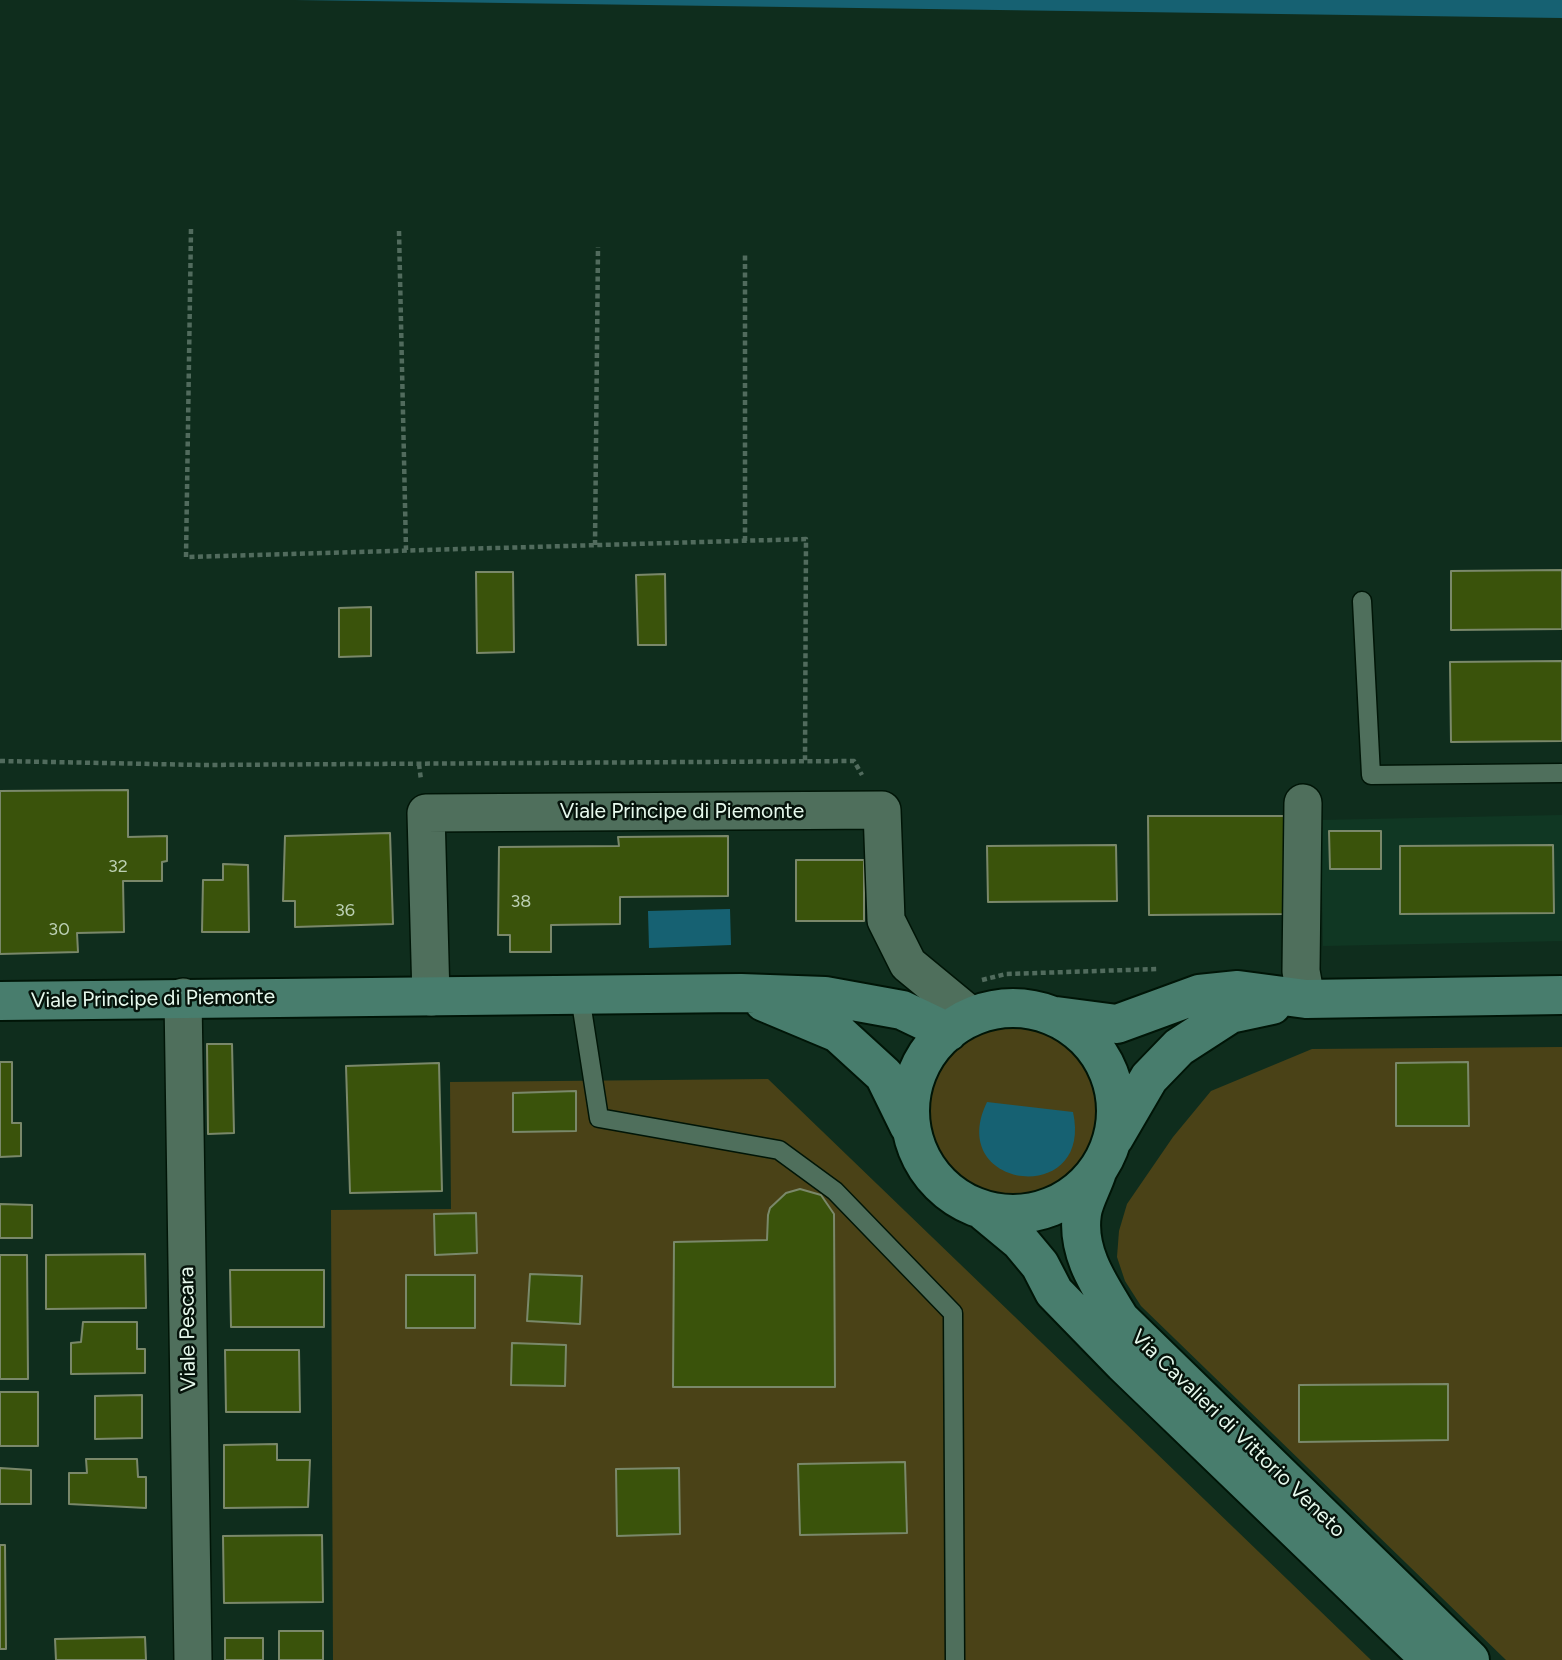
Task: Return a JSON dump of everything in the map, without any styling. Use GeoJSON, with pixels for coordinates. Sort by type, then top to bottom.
{"type":"FeatureCollection","features":[{"type":"Feature","properties":{"kind":"street"},"geometry":{"type":"LineString","coordinates":[[1303,803],[1301,971],[1306,999]]}},
{"type":"Feature","properties":{"kind":"street","name":"Viale Principe di Piemonte"},"geometry":{"type":"LineString","coordinates":[[431,998],[426,813],[882,810]]}},
{"type":"Feature","properties":{"kind":"street"},"geometry":{"type":"LineString","coordinates":[[882,810],[886,920],[908,964],[960,1024]]}},
{"type":"Feature","properties":{"kind":"street"},"geometry":{"type":"LineString","coordinates":[[1306,999],[1230,1014],[1179,1047],[1149,1079],[1105,1156],[1066,1200],[1030,1214],[985,1212],[959,1200],[939,1185],[920,1158],[911,1131],[909,1105],[914,1082],[925,1056],[960,1024],[998,1009],[1022,1008],[1050,1015],[1117,1024],[1199,994],[1238,990],[1306,999],[1562,995]]}},
{"type":"Feature","properties":{"kind":"street","name":"Viale Principe di Piemonte"},"geometry":{"type":"LineString","coordinates":[[0,1001],[741,993],[825,996],[960,1024]]}},
{"type":"Feature","properties":{"kind":"street","name":"Viale Principe di Piemonte"},"geometry":{"type":"LineString","coordinates":[[741,993],[838,1033],[884,1074],[911,1131]]}},
{"type":"Feature","properties":{"kind":"street","name":"Viale Pescara"},"geometry":{"type":"LineString","coordinates":[[183,997],[193,1660]]}},
{"type":"Feature","properties":{"kind":"street"},"geometry":{"type":"LineString","coordinates":[[1050,1015],[1075,1028],[1096,1049],[1112,1080],[1116,1111],[1105,1156]]}},
{"type":"Feature","properties":{"kind":"street","name":"Via Cavalieri di Vittorio Veneto"},"geometry":{"type":"LineString","coordinates":[[1105,1156],[1082,1213],[1083,1242],[1090,1268],[1119,1319],[1470,1660]]}},
{"type":"Feature","properties":{"kind":"street","name":"Via Cavalieri di Vittorio Veneto"},"geometry":{"type":"LineString","coordinates":[[985,1212],[1020,1241],[1040,1265],[1054,1292],[1124,1364],[1430,1660]]}},
{"type":"Feature","properties":{"kind":"lane"},"geometry":{"type":"LineString","coordinates":[[1362,601],[1371,775],[1562,773]]}},
{"type":"Feature","properties":{"kind":"lane"},"geometry":{"type":"LineString","coordinates":[[580,996],[599,1118],[779,1150],[835,1191],[953,1313],[955,1660]]}},
{"type":"Feature","properties":{"kind":"path"},"geometry":{"type":"LineString","coordinates":[[191,229],[186,557],[806,539],[805,761]]}},
{"type":"Feature","properties":{"kind":"path"},"geometry":{"type":"LineString","coordinates":[[399,231],[405,550]]}},
{"type":"Feature","properties":{"kind":"path"},"geometry":{"type":"LineString","coordinates":[[595,545],[598,247]]}},
{"type":"Feature","properties":{"kind":"path"},"geometry":{"type":"LineString","coordinates":[[745,255],[745,541]]}},
{"type":"Feature","properties":{"kind":"path"},"geometry":{"type":"LineString","coordinates":[[0,761],[202,765],[854,761],[882,810]]}},
{"type":"Feature","properties":{"kind":"shaded area"},"geometry":{"type":"Polygon","coordinates":[[[1562,815],[1562,941],[1323,946],[1321,820],[1562,815]]]}},
{"type":"Feature","properties":{"kind":"shaded area"},"geometry":{"type":"Polygon","coordinates":[[[1014,1023],[1048,1029],[1076,1049],[1096,1077],[1102,1111],[1096,1145],[1076,1173],[1048,1193],[1014,1199],[980,1193],[952,1173],[932,1145],[926,1111],[932,1077],[952,1049],[980,1029],[1014,1023]]]}},
{"type":"Feature","properties":{"kind":"shaded area"},"geometry":{"type":"Polygon","coordinates":[[[1562,1047],[1562,1660],[1506,1660],[1141,1306],[1125,1281],[1117,1257],[1119,1231],[1127,1204],[1173,1137],[1211,1091],[1312,1049],[1562,1047]]]}},
{"type":"Feature","properties":{"kind":"shaded area"},"geometry":{"type":"Polygon","coordinates":[[[768,1079],[1371,1660],[333,1660],[331,1210],[451,1209],[450,1082],[768,1079]]]}},
{"type":"Feature","properties":{"kind":"water"},"geometry":{"type":"Polygon","coordinates":[[[295,0],[1562,0],[1562,18],[295,0]]]}},
{"type":"Feature","properties":{"kind":"water"},"geometry":{"type":"Polygon","coordinates":[[[730,909],[731,945],[649,948],[648,911],[730,909]]]}},
{"type":"Feature","properties":{"kind":"water"},"geometry":{"type":"Polygon","coordinates":[[[987,1102],[1073,1112],[1074,1143],[1062,1163],[1044,1174],[1022,1176],[1001,1169],[985,1154],[979,1132],[987,1102]]]}},
{"type":"Feature","properties":{"kind":"building"},"geometry":{"type":"Polygon","coordinates":[[[1562,570],[1562,629],[1451,630],[1451,571],[1562,570]]]}},
{"type":"Feature","properties":{"kind":"building"},"geometry":{"type":"Polygon","coordinates":[[[476,572],[513,572],[514,652],[477,653],[476,572]]]}},
{"type":"Feature","properties":{"kind":"building"},"geometry":{"type":"Polygon","coordinates":[[[665,574],[666,645],[638,645],[636,575],[665,574]]]}},
{"type":"Feature","properties":{"kind":"building"},"geometry":{"type":"Polygon","coordinates":[[[371,607],[371,656],[339,657],[339,608],[371,607]]]}},
{"type":"Feature","properties":{"kind":"building"},"geometry":{"type":"Polygon","coordinates":[[[1562,661],[1562,741],[1451,742],[1450,662],[1562,661]]]}},
{"type":"Feature","properties":{"kind":"building"},"geometry":{"type":"Polygon","coordinates":[[[128,790],[128,837],[167,836],[167,861],[162,862],[162,881],[123,881],[124,932],[77,933],[78,952],[0,954],[0,791],[128,790]]]}},
{"type":"Feature","properties":{"kind":"building"},"geometry":{"type":"Polygon","coordinates":[[[1148,816],[1284,816],[1284,914],[1149,915],[1148,816]]]}},
{"type":"Feature","properties":{"kind":"building"},"geometry":{"type":"Polygon","coordinates":[[[1329,831],[1381,831],[1381,869],[1330,869],[1329,831]]]}},
{"type":"Feature","properties":{"kind":"building"},"geometry":{"type":"Polygon","coordinates":[[[390,833],[393,924],[295,927],[295,901],[283,901],[285,836],[390,833]]]}},
{"type":"Feature","properties":{"kind":"building"},"geometry":{"type":"Polygon","coordinates":[[[728,836],[728,896],[620,897],[620,924],[551,925],[551,952],[510,952],[510,935],[498,935],[499,847],[619,846],[618,837],[728,836]]]}},
{"type":"Feature","properties":{"kind":"building"},"geometry":{"type":"Polygon","coordinates":[[[1116,845],[1117,901],[988,902],[987,846],[1116,845]]]}},
{"type":"Feature","properties":{"kind":"building"},"geometry":{"type":"Polygon","coordinates":[[[1553,845],[1554,913],[1400,914],[1400,846],[1553,845]]]}},
{"type":"Feature","properties":{"kind":"building"},"geometry":{"type":"Polygon","coordinates":[[[796,860],[864,860],[864,921],[796,921],[796,860]]]}},
{"type":"Feature","properties":{"kind":"building"},"geometry":{"type":"Polygon","coordinates":[[[223,864],[248,865],[249,932],[202,932],[203,880],[223,880],[223,864]]]}},
{"type":"Feature","properties":{"kind":"building"},"geometry":{"type":"Polygon","coordinates":[[[207,1044],[232,1044],[234,1133],[208,1134],[207,1044]]]}},
{"type":"Feature","properties":{"kind":"building"},"geometry":{"type":"Polygon","coordinates":[[[0,1062],[12,1062],[12,1123],[21,1123],[21,1156],[0,1157],[0,1062]]]}},
{"type":"Feature","properties":{"kind":"building"},"geometry":{"type":"Polygon","coordinates":[[[1468,1062],[1469,1126],[1396,1126],[1396,1063],[1468,1062]]]}},
{"type":"Feature","properties":{"kind":"building"},"geometry":{"type":"Polygon","coordinates":[[[439,1063],[442,1191],[350,1193],[346,1066],[439,1063]]]}},
{"type":"Feature","properties":{"kind":"building"},"geometry":{"type":"Polygon","coordinates":[[[576,1091],[576,1131],[513,1132],[513,1093],[576,1091]]]}},
{"type":"Feature","properties":{"kind":"building"},"geometry":{"type":"Polygon","coordinates":[[[800,1189],[821,1195],[834,1214],[835,1387],[673,1387],[674,1242],[767,1240],[770,1208],[786,1193],[800,1189]]]}},
{"type":"Feature","properties":{"kind":"building"},"geometry":{"type":"Polygon","coordinates":[[[0,1204],[32,1205],[32,1238],[0,1238],[0,1204]]]}},
{"type":"Feature","properties":{"kind":"building"},"geometry":{"type":"Polygon","coordinates":[[[476,1213],[477,1253],[435,1255],[434,1214],[476,1213]]]}},
{"type":"Feature","properties":{"kind":"building"},"geometry":{"type":"Polygon","coordinates":[[[145,1254],[146,1308],[46,1309],[46,1255],[145,1254]]]}},
{"type":"Feature","properties":{"kind":"building"},"geometry":{"type":"Polygon","coordinates":[[[0,1255],[27,1255],[28,1379],[0,1379],[0,1255]]]}},
{"type":"Feature","properties":{"kind":"building"},"geometry":{"type":"Polygon","coordinates":[[[230,1270],[324,1270],[324,1327],[231,1327],[230,1270]]]}},
{"type":"Feature","properties":{"kind":"building"},"geometry":{"type":"Polygon","coordinates":[[[530,1274],[582,1276],[580,1324],[527,1321],[530,1274]]]}},
{"type":"Feature","properties":{"kind":"building"},"geometry":{"type":"Polygon","coordinates":[[[406,1275],[475,1275],[475,1328],[406,1328],[406,1275]]]}},
{"type":"Feature","properties":{"kind":"building"},"geometry":{"type":"Polygon","coordinates":[[[83,1322],[137,1322],[137,1349],[145,1349],[145,1373],[71,1374],[71,1343],[81,1342],[83,1322]]]}},
{"type":"Feature","properties":{"kind":"building"},"geometry":{"type":"Polygon","coordinates":[[[512,1343],[566,1345],[565,1386],[511,1385],[512,1343]]]}},
{"type":"Feature","properties":{"kind":"building"},"geometry":{"type":"Polygon","coordinates":[[[225,1350],[299,1350],[300,1412],[226,1412],[225,1350]]]}},
{"type":"Feature","properties":{"kind":"building"},"geometry":{"type":"Polygon","coordinates":[[[1448,1384],[1448,1440],[1299,1442],[1299,1385],[1448,1384]]]}},
{"type":"Feature","properties":{"kind":"building"},"geometry":{"type":"Polygon","coordinates":[[[0,1392],[38,1392],[38,1446],[0,1446],[0,1392]]]}},
{"type":"Feature","properties":{"kind":"building"},"geometry":{"type":"Polygon","coordinates":[[[142,1395],[142,1438],[95,1439],[95,1396],[142,1395]]]}},
{"type":"Feature","properties":{"kind":"building"},"geometry":{"type":"Polygon","coordinates":[[[277,1444],[277,1460],[310,1460],[308,1507],[224,1508],[224,1445],[277,1444]]]}},
{"type":"Feature","properties":{"kind":"building"},"geometry":{"type":"Polygon","coordinates":[[[86,1459],[137,1459],[138,1477],[146,1477],[146,1508],[69,1504],[69,1473],[87,1473],[86,1459]]]}},
{"type":"Feature","properties":{"kind":"building"},"geometry":{"type":"Polygon","coordinates":[[[905,1462],[907,1533],[800,1535],[798,1464],[905,1462]]]}},
{"type":"Feature","properties":{"kind":"building"},"geometry":{"type":"Polygon","coordinates":[[[0,1468],[31,1470],[31,1504],[0,1504],[0,1468]]]}},
{"type":"Feature","properties":{"kind":"building"},"geometry":{"type":"Polygon","coordinates":[[[679,1468],[680,1534],[617,1536],[616,1469],[679,1468]]]}},
{"type":"Feature","properties":{"kind":"building"},"geometry":{"type":"Polygon","coordinates":[[[322,1535],[323,1602],[224,1603],[223,1536],[322,1535]]]}},
{"type":"Feature","properties":{"kind":"building"},"geometry":{"type":"Polygon","coordinates":[[[0,1545],[5,1545],[6,1649],[0,1649],[0,1545]]]}},
{"type":"Feature","properties":{"kind":"building"},"geometry":{"type":"Polygon","coordinates":[[[279,1631],[323,1631],[323,1660],[279,1660],[279,1631]]]}},
{"type":"Feature","properties":{"kind":"building"},"geometry":{"type":"Polygon","coordinates":[[[145,1637],[146,1660],[56,1660],[55,1639],[145,1637]]]}},
{"type":"Feature","properties":{"kind":"building"},"geometry":{"type":"Polygon","coordinates":[[[225,1638],[263,1638],[263,1660],[225,1660],[225,1638]]]}}]}
